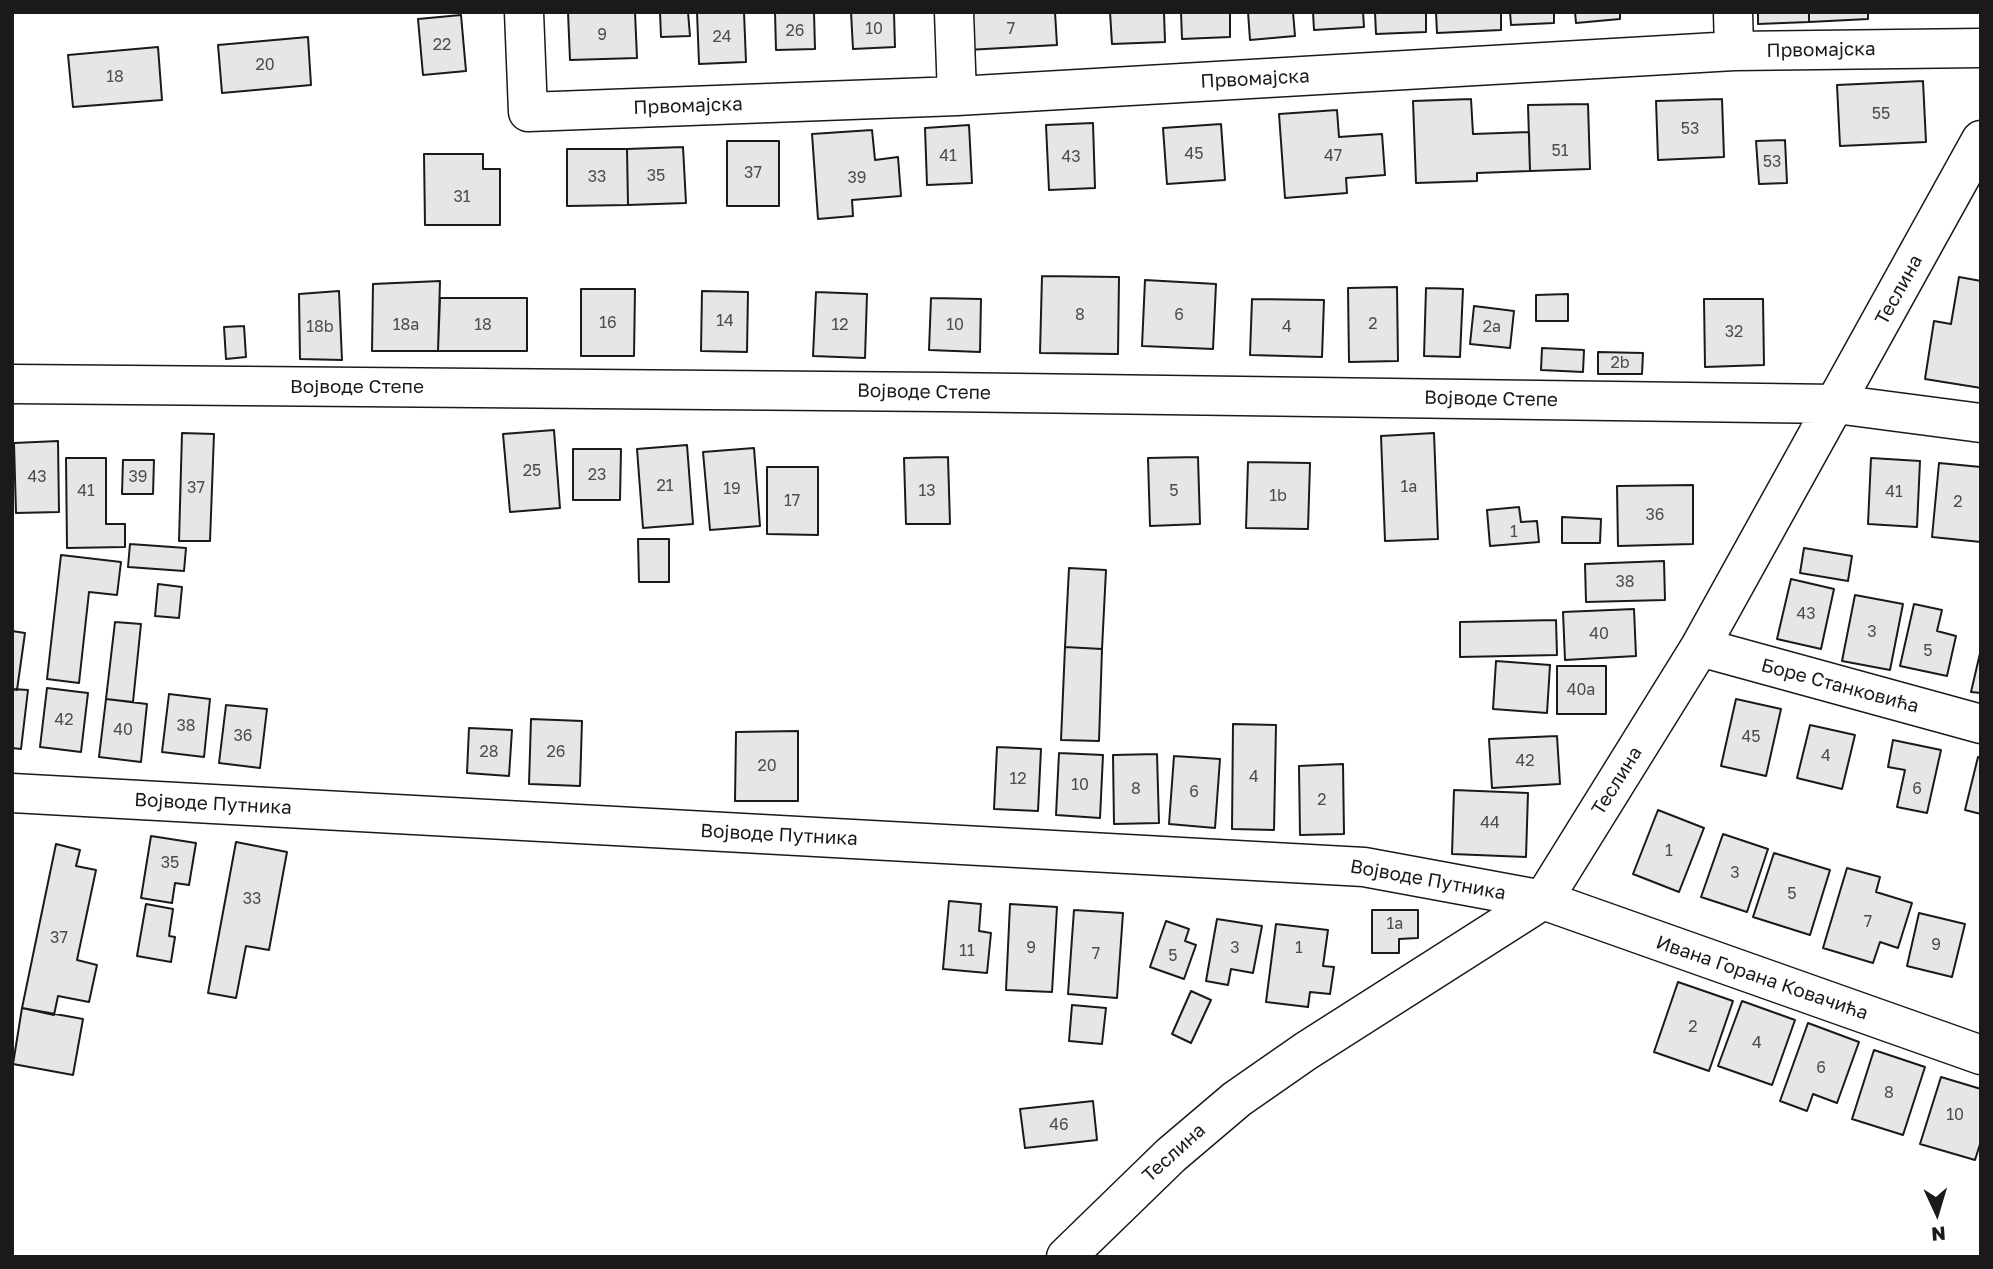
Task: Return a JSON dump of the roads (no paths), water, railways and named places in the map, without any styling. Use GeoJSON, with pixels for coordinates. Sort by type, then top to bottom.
{"type":"FeatureCollection","features":[{"type":"Feature","properties":{"kind":"street","name":"Првомајска"},"geometry":{"type":"LineString","coordinates":[[524,12],[528,112],[957,96],[1734,51],[1981,48]]}},
{"type":"Feature","properties":{"kind":"street"},"geometry":{"type":"LineString","coordinates":[[954,12],[957,96]]}},
{"type":"Feature","properties":{"kind":"street"},"geometry":{"type":"LineString","coordinates":[[1732,12],[1734,51]]}},
{"type":"Feature","properties":{"kind":"street","name":"Теслина"},"geometry":{"type":"LineString","coordinates":[[1066,1257],[1171,1155],[1237,1099],[1306,1051],[1543,900],[1700,647],[1981,140]]}},
{"type":"Feature","properties":{"kind":"street","name":"Војводе Степе"},"geometry":{"type":"LineString","coordinates":[[12,384],[915,391],[1836,404],[1981,423]]}},
{"type":"Feature","properties":{"kind":"street","name":"Боре Станковића"},"geometry":{"type":"LineString","coordinates":[[1700,647],[1981,724]]}},
{"type":"Feature","properties":{"kind":"street","name":"Војводе Путника"},"geometry":{"type":"LineString","coordinates":[[12,793],[1364,867],[1543,900]]}},
{"type":"Feature","properties":{"kind":"street","name":"Ивана Горана Ковачића"},"geometry":{"type":"LineString","coordinates":[[1543,900],[1981,1055]]}}]}
